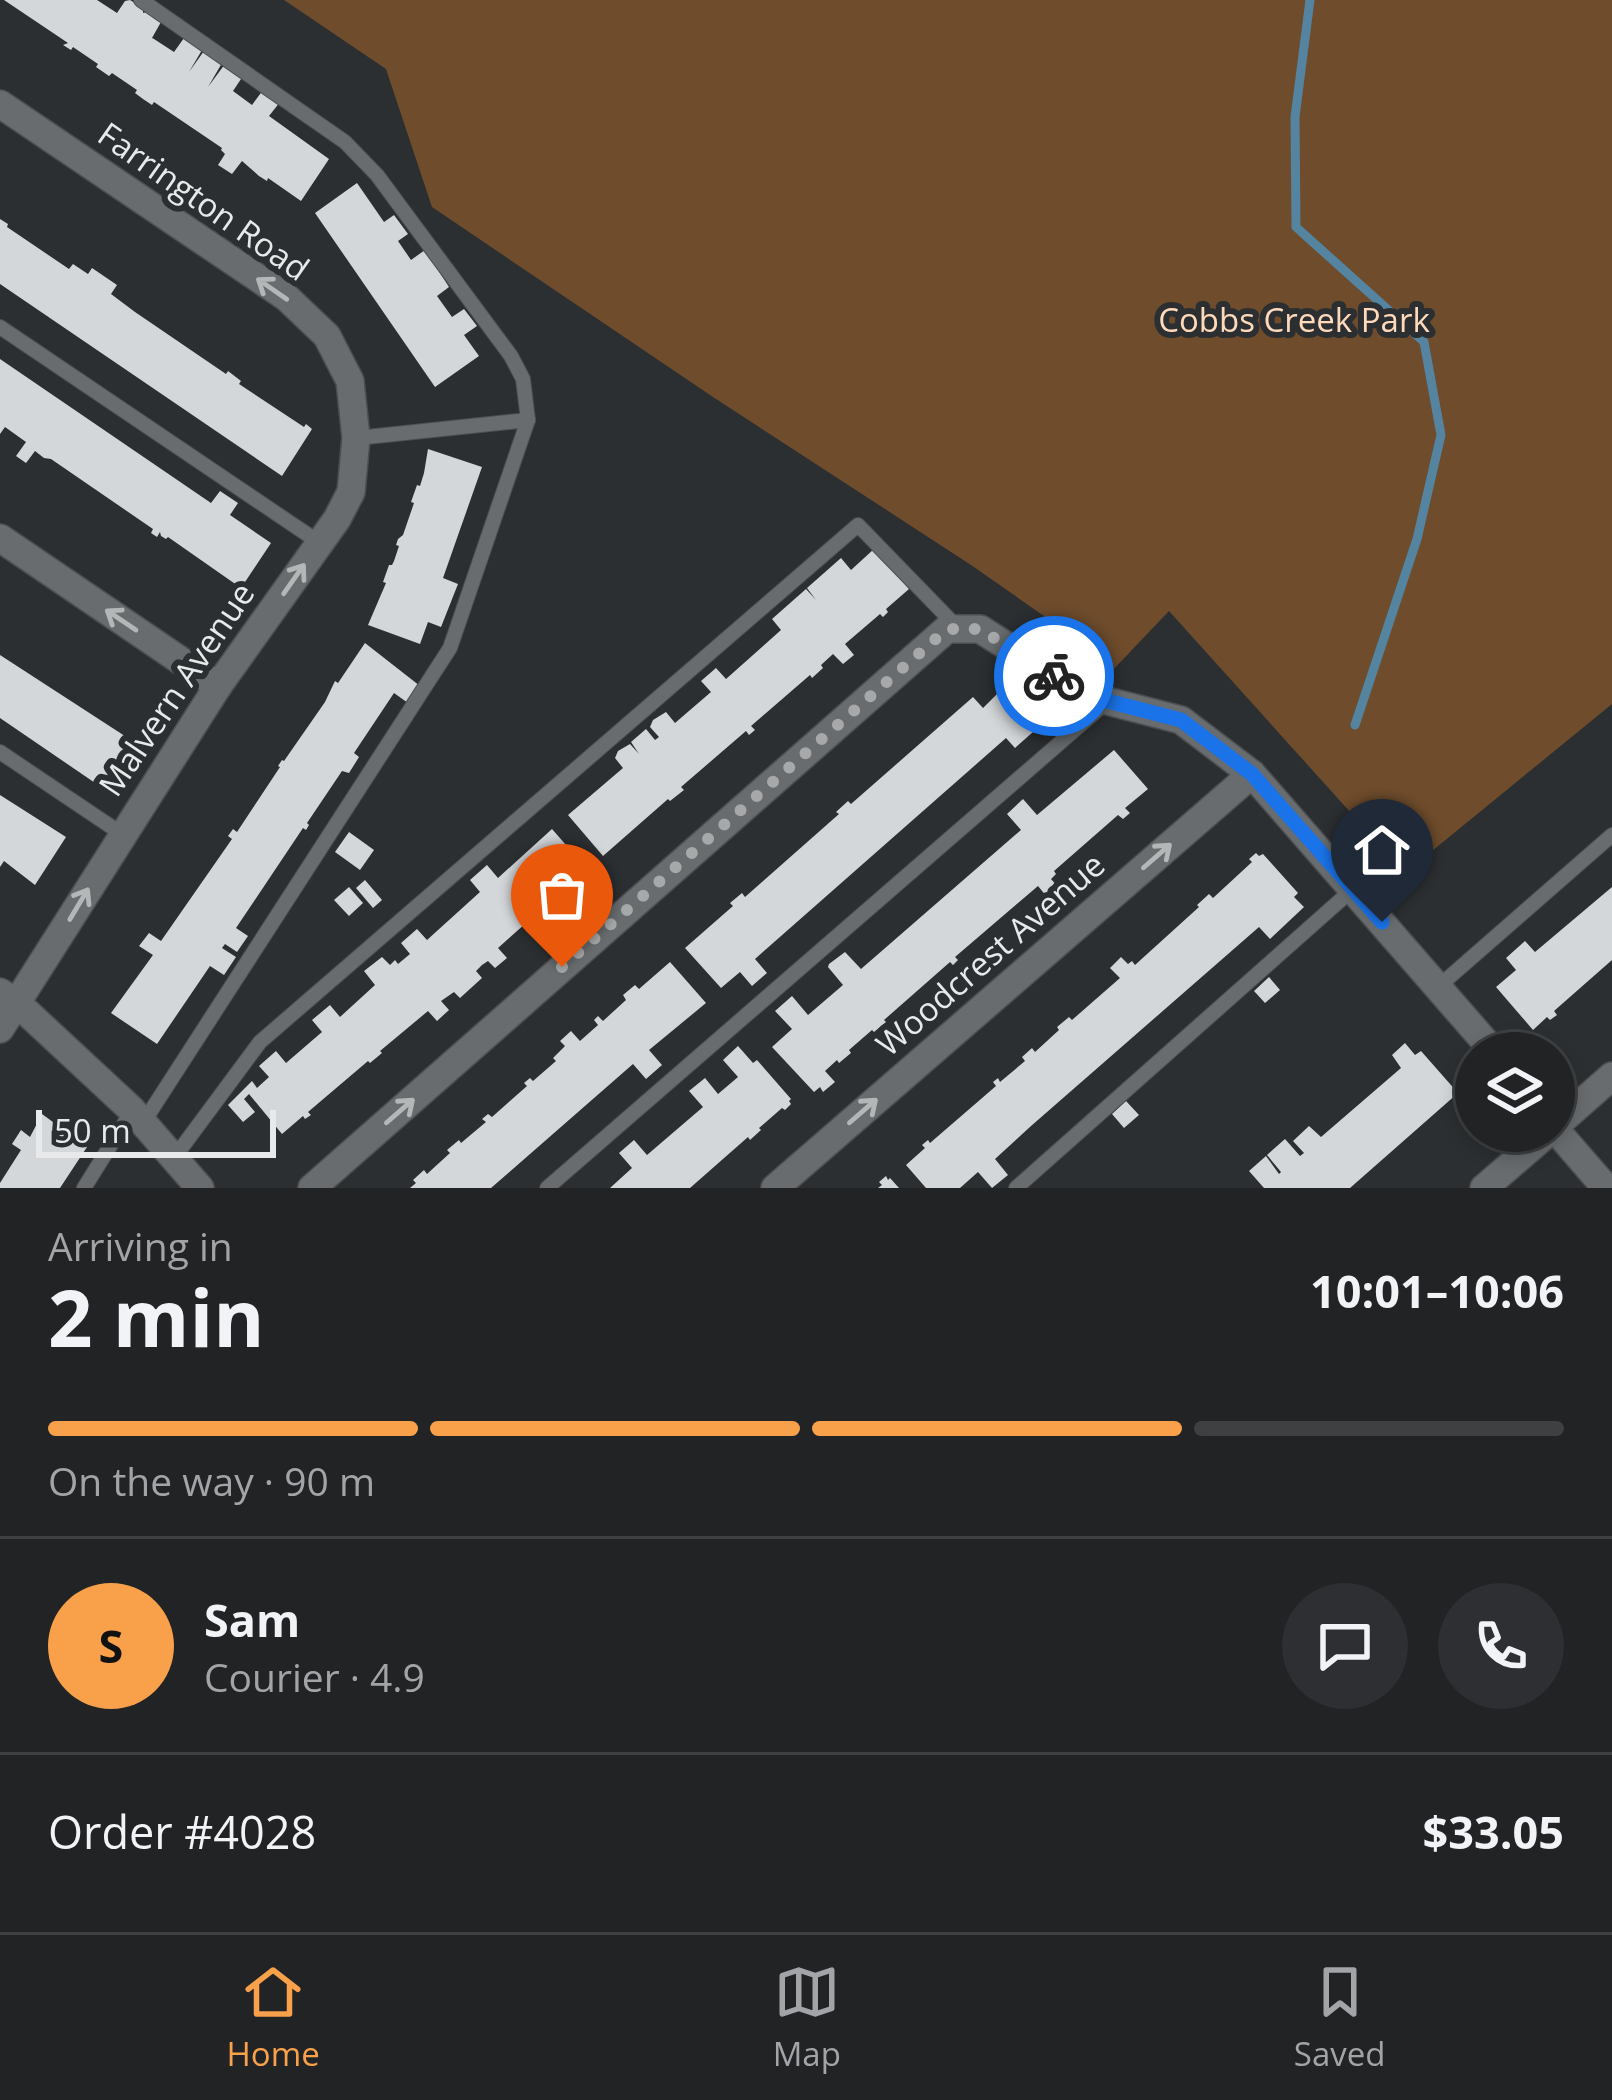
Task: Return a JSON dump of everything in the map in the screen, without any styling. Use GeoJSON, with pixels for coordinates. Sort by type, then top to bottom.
{"type":"FeatureCollection","features":[{"type":"Feature","properties":{"kind":"street","name":"Farrington Road"},"geometry":{"type":"LineString","coordinates":[[0,104],[286,297],[326,336],[348,375]]}},
{"type":"Feature","properties":{"kind":"street","name":"Malvern Avenue"},"geometry":{"type":"LineString","coordinates":[[0,1029],[9,998],[218,686],[337,519],[351,492],[356,438],[348,375]]}},
{"type":"Feature","properties":{"kind":"street"},"geometry":{"type":"LineString","coordinates":[[0,538],[218,686]]}},
{"type":"Feature","properties":{"kind":"street"},"geometry":{"type":"LineString","coordinates":[[312,1188],[947,629],[980,629],[1084,695],[1181,720],[1252,774],[1477,1032]]}},
{"type":"Feature","properties":{"kind":"street","name":"Woodcrest Avenue"},"geometry":{"type":"LineString","coordinates":[[775,1188],[1252,774]]}},
{"type":"Feature","properties":{"kind":"street"},"geometry":{"type":"LineString","coordinates":[[9,998],[138,1117],[187,1177]]}},
{"type":"Feature","properties":{"kind":"street"},"geometry":{"type":"LineString","coordinates":[[1575,1109],[1612,1076]]}},
{"type":"Feature","properties":{"kind":"street"},"geometry":{"type":"LineString","coordinates":[[1484,1188],[1525,1152]]}},
{"type":"Feature","properties":{"kind":"street"},"geometry":{"type":"LineString","coordinates":[[1573,1152],[1606,1188]]}},
{"type":"Feature","properties":{"kind":"lane"},"geometry":{"type":"LineString","coordinates":[[84,1188],[138,1117],[450,648],[527,420],[523,379],[511,356],[377,176],[345,142],[141,0]]}},
{"type":"Feature","properties":{"kind":"lane"},"geometry":{"type":"LineString","coordinates":[[0,327],[320,543]]}},
{"type":"Feature","properties":{"kind":"lane"},"geometry":{"type":"LineString","coordinates":[[356,438],[527,420]]}},
{"type":"Feature","properties":{"kind":"lane"},"geometry":{"type":"LineString","coordinates":[[187,1177],[260,1042],[858,525],[960,629]]}},
{"type":"Feature","properties":{"kind":"lane"},"geometry":{"type":"LineString","coordinates":[[547,1188],[1108,701]]}},
{"type":"Feature","properties":{"kind":"lane"},"geometry":{"type":"LineString","coordinates":[[0,752],[122,834]]}},
{"type":"Feature","properties":{"kind":"lane"},"geometry":{"type":"LineString","coordinates":[[1438,987],[1612,835]]}},
{"type":"Feature","properties":{"kind":"lane"},"geometry":{"type":"LineString","coordinates":[[1016,1188],[1353,890]]}},
{"type":"Feature","properties":{"kind":"green space","name":"Cobbs Creek Park"},"geometry":{"type":"Polygon","coordinates":[[[284,0],[1612,0],[1612,704],[1405,873],[1169,611],[1110,673],[1087,646],[971,565],[432,207],[386,69],[284,0]]]}},
{"type":"Feature","properties":{"kind":"building"},"geometry":{"type":"Polygon","coordinates":[[[4,0],[97,0],[117,13],[130,0],[161,22],[152,38],[174,52],[184,38],[202,50],[189,72],[204,51],[222,63],[208,87],[225,64],[243,76],[233,91],[252,105],[263,90],[280,102],[269,116],[329,159],[301,201],[242,161],[232,174],[218,165],[225,154],[222,148],[143,99],[112,73],[109,76],[73,47],[63,45],[68,43],[4,0]]]}},
{"type":"Feature","properties":{"kind":"building"},"geometry":{"type":"Polygon","coordinates":[[[357,183],[384,222],[394,215],[408,234],[398,241],[411,260],[425,250],[449,287],[437,296],[452,317],[464,309],[477,326],[464,335],[479,356],[435,387],[315,213],[357,183]]]}},
{"type":"Feature","properties":{"kind":"building"},"geometry":{"type":"Polygon","coordinates":[[[0,219],[69,269],[73,264],[88,274],[92,268],[117,285],[111,294],[135,312],[312,429],[282,476],[0,284],[0,219]]]}},
{"type":"Feature","properties":{"kind":"building"},"geometry":{"type":"Polygon","coordinates":[[[0,359],[211,503],[220,491],[238,503],[230,515],[271,543],[241,588],[160,532],[157,537],[151,533],[153,529],[51,459],[35,451],[26,463],[16,456],[26,442],[5,427],[0,434],[0,359]]]}},
{"type":"Feature","properties":{"kind":"building"},"geometry":{"type":"Polygon","coordinates":[[[428,449],[482,467],[443,578],[458,584],[441,627],[428,622],[420,644],[368,625],[420,486],[428,449]]]}},
{"type":"Feature","properties":{"kind":"building"},"geometry":{"type":"Polygon","coordinates":[[[874,549],[909,589],[883,617],[880,614],[845,644],[854,655],[843,664],[833,654],[812,678],[810,675],[751,726],[755,730],[749,735],[746,731],[681,787],[684,790],[603,856],[568,815],[623,768],[615,758],[618,751],[630,744],[639,754],[631,742],[646,729],[655,740],[659,737],[650,727],[653,720],[666,712],[675,723],[711,692],[701,681],[716,668],[726,679],[781,630],[772,619],[806,589],[816,600],[807,588],[841,558],[851,570],[874,549]]]}},
{"type":"Feature","properties":{"kind":"building"},"geometry":{"type":"Polygon","coordinates":[[[365,643],[420,686],[408,703],[394,693],[354,753],[359,757],[349,773],[342,771],[236,928],[248,936],[237,952],[225,944],[222,948],[236,957],[224,975],[210,966],[157,1044],[111,1013],[153,955],[139,946],[149,933],[161,941],[232,839],[228,836],[233,829],[237,832],[365,643]]]}},
{"type":"Feature","properties":{"kind":"building"},"geometry":{"type":"Polygon","coordinates":[[[0,655],[131,740],[101,787],[0,718],[0,655]]]}},
{"type":"Feature","properties":{"kind":"building"},"geometry":{"type":"Polygon","coordinates":[[[997,694],[1033,732],[1015,748],[1006,738],[755,959],[767,973],[752,986],[740,972],[721,988],[685,948],[733,906],[730,903],[742,893],[745,897],[848,801],[851,804],[973,697],[983,708],[997,694]]]}},
{"type":"Feature","properties":{"kind":"building"},"geometry":{"type":"Polygon","coordinates":[[[1114,750],[1148,789],[1125,808],[1130,813],[1123,819],[1118,815],[1054,871],[1051,879],[1059,888],[1047,897],[1038,886],[955,957],[958,960],[953,965],[950,962],[825,1071],[835,1082],[823,1092],[820,1087],[814,1092],[772,1047],[792,1029],[775,1011],[792,996],[808,1015],[843,985],[829,964],[845,952],[861,969],[1021,830],[1007,814],[1023,799],[1037,815],[1114,750]]]}},
{"type":"Feature","properties":{"kind":"building"},"geometry":{"type":"Polygon","coordinates":[[[0,795],[66,837],[35,885],[4,861],[0,867],[0,795]]]}},
{"type":"Feature","properties":{"kind":"building"},"geometry":{"type":"Polygon","coordinates":[[[552,829],[587,869],[498,948],[507,958],[495,968],[488,961],[482,965],[476,971],[482,978],[460,998],[454,992],[441,1001],[449,1010],[437,1021],[428,1011],[308,1112],[311,1115],[282,1134],[249,1094],[244,1099],[255,1112],[243,1122],[228,1105],[252,1081],[257,1088],[269,1077],[259,1066],[276,1051],[286,1063],[322,1032],[312,1020],[330,1005],[340,1017],[375,985],[364,971],[382,957],[390,965],[395,960],[398,964],[410,954],[401,943],[417,929],[427,940],[480,892],[470,880],[487,865],[498,878],[552,829]]]}},
{"type":"Feature","properties":{"kind":"building"},"geometry":{"type":"Polygon","coordinates":[[[349,832],[374,850],[360,870],[335,852],[349,832]]]}},
{"type":"Feature","properties":{"kind":"building"},"geometry":{"type":"Polygon","coordinates":[[[1263,854],[1298,893],[1294,897],[1304,907],[1270,939],[1259,927],[1031,1126],[995,1159],[1008,1175],[992,1188],[978,1172],[960,1188],[926,1188],[906,1165],[925,1148],[922,1145],[930,1143],[996,1086],[993,1082],[998,1078],[1000,1082],[1025,1061],[1022,1057],[1032,1048],[1035,1052],[1057,1027],[1069,1017],[1072,1020],[1120,978],[1110,968],[1121,957],[1135,965],[1209,894],[1213,898],[1252,862],[1249,859],[1263,854]]]}},
{"type":"Feature","properties":{"kind":"building"},"geometry":{"type":"Polygon","coordinates":[[[365,880],[382,900],[373,908],[356,888],[365,880]]]}},
{"type":"Feature","properties":{"kind":"building"},"geometry":{"type":"Polygon","coordinates":[[[349,887],[363,903],[349,916],[334,900],[349,887]]]}},
{"type":"Feature","properties":{"kind":"building"},"geometry":{"type":"Polygon","coordinates":[[[1612,887],[1612,960],[1554,1011],[1557,1015],[1547,1017],[1533,1030],[1496,987],[1516,970],[1506,958],[1525,941],[1535,952],[1612,887]]]}},
{"type":"Feature","properties":{"kind":"building"},"geometry":{"type":"Polygon","coordinates":[[[670,962],[706,1003],[649,1050],[662,1065],[646,1079],[633,1064],[491,1188],[410,1188],[424,1170],[427,1174],[450,1153],[447,1150],[486,1122],[482,1119],[488,1114],[492,1117],[527,1086],[524,1083],[556,1061],[553,1058],[565,1046],[560,1041],[571,1031],[580,1041],[598,1025],[594,1020],[598,1016],[603,1021],[626,1000],[623,995],[635,985],[639,989],[670,962]]]}},
{"type":"Feature","properties":{"kind":"building"},"geometry":{"type":"Polygon","coordinates":[[[1269,977],[1280,990],[1265,1003],[1254,991],[1269,977]]]}},
{"type":"Feature","properties":{"kind":"building"},"geometry":{"type":"Polygon","coordinates":[[[1405,1043],[1415,1055],[1421,1051],[1455,1090],[1455,1096],[1350,1188],[1264,1188],[1249,1171],[1266,1156],[1279,1174],[1267,1155],[1285,1139],[1300,1156],[1304,1153],[1293,1141],[1309,1126],[1321,1137],[1401,1068],[1392,1055],[1405,1043]]]}},
{"type":"Feature","properties":{"kind":"building"},"geometry":{"type":"Polygon","coordinates":[[[738,1046],[753,1063],[757,1060],[791,1104],[690,1188],[610,1188],[632,1168],[619,1153],[634,1140],[647,1155],[703,1107],[689,1091],[705,1078],[718,1094],[738,1077],[723,1060],[738,1046]]]}},
{"type":"Feature","properties":{"kind":"building"},"geometry":{"type":"Polygon","coordinates":[[[1126,1101],[1139,1115],[1124,1128],[1112,1114],[1126,1101]]]}},
{"type":"Feature","properties":{"kind":"building"},"geometry":{"type":"Polygon","coordinates":[[[42,1114],[87,1147],[60,1188],[0,1188],[21,1150],[12,1144],[21,1130],[30,1137],[42,1114]]]}},
{"type":"Feature","properties":{"kind":"building"},"geometry":{"type":"Polygon","coordinates":[[[886,1176],[888,1180],[899,1188],[878,1188],[886,1176]]]}},
{"type":"Feature","properties":{"kind":"waterway"},"geometry":{"type":"LineString","coordinates":[[1310,0],[1295,117],[1296,227],[1424,342],[1441,435],[1417,539],[1355,725]]}},
{"type":"Feature","properties":{"kind":"way so far"},"geometry":{"type":"LineString","coordinates":[[562,967],[947,629],[980,629],[1054,676]]}},
{"type":"Feature","properties":{"kind":"route"},"geometry":{"type":"LineString","coordinates":[[1054,676],[1084,695],[1181,720],[1252,774],[1382,922]]}}]}
